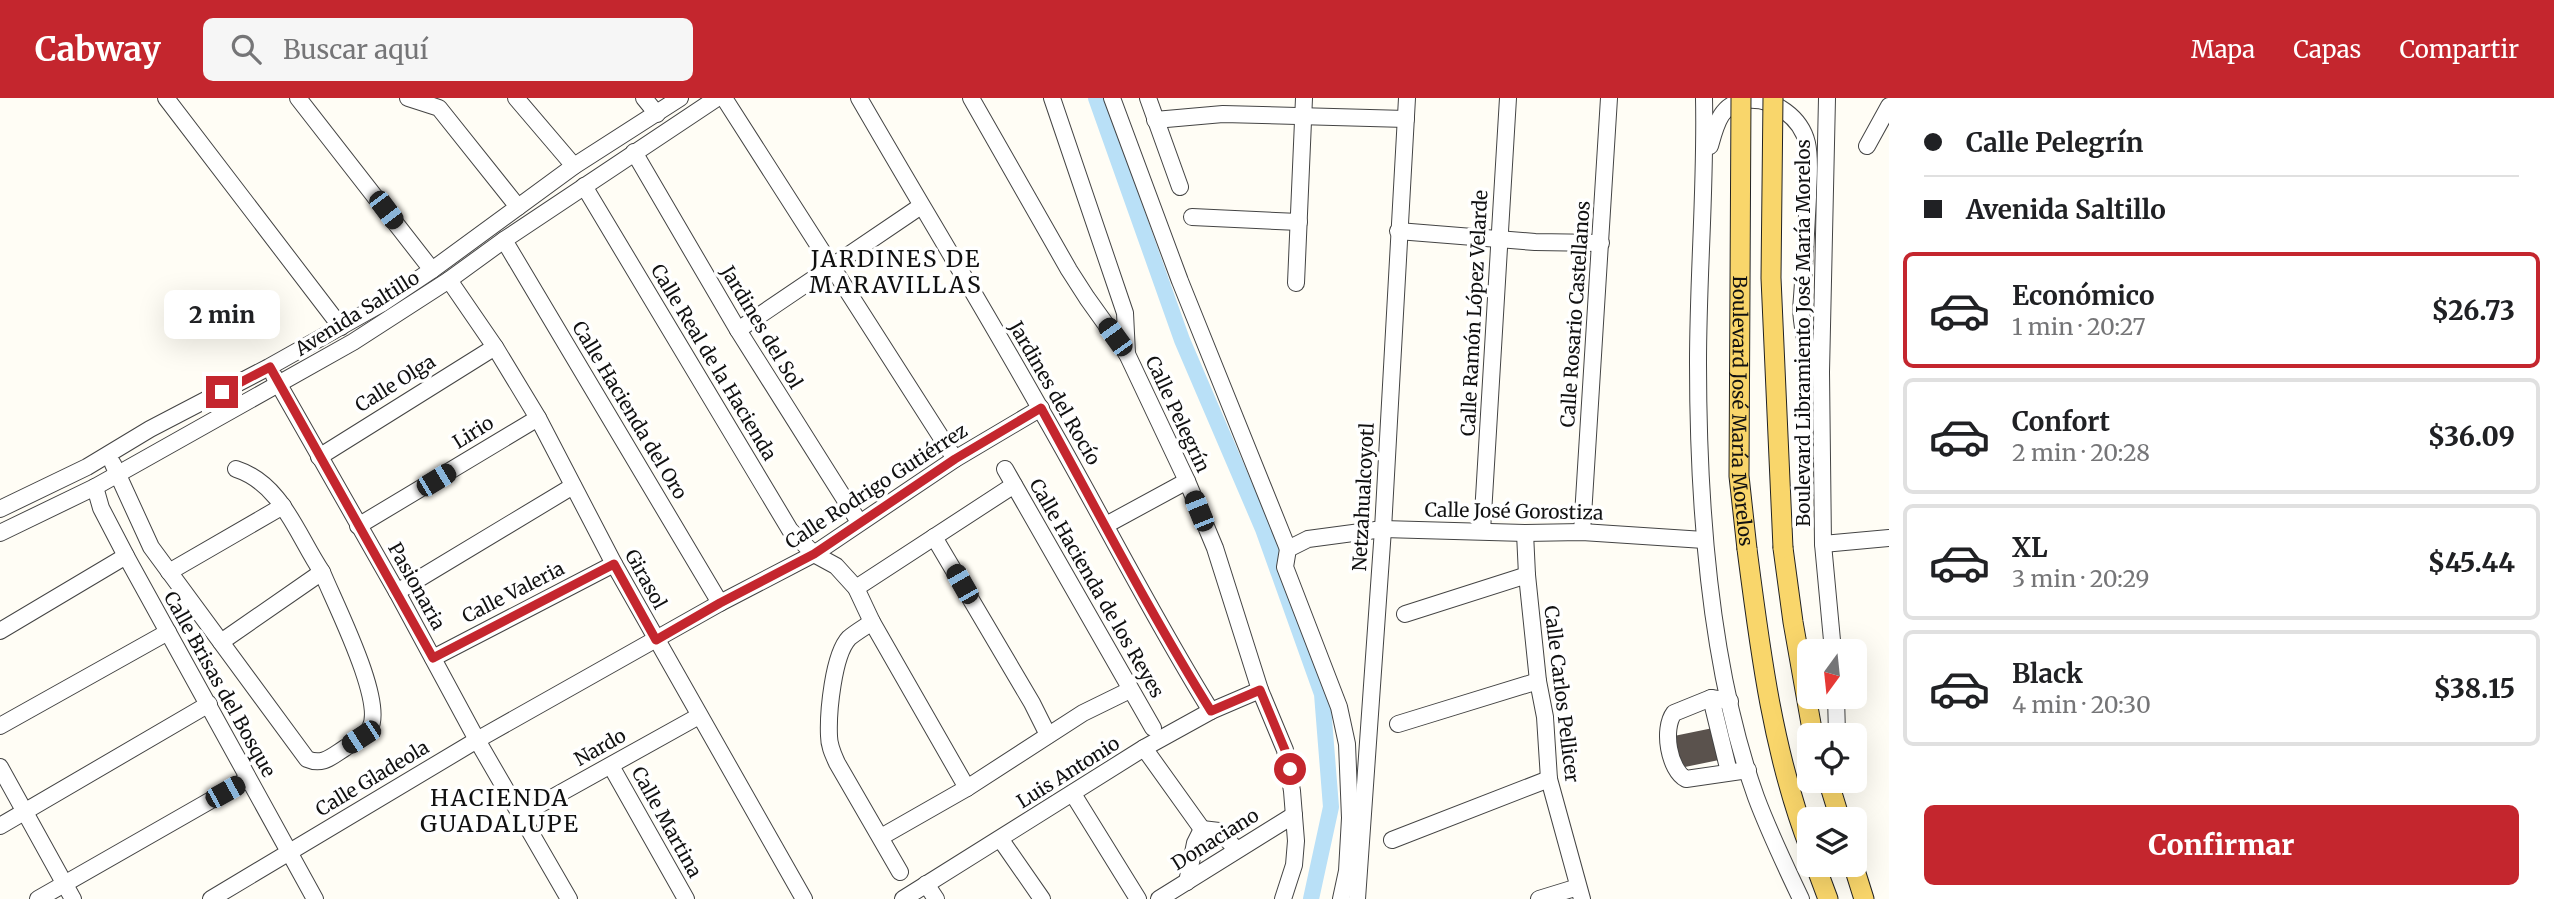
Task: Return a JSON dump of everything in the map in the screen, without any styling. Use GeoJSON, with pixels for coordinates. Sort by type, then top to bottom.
{"type":"FeatureCollection","features":[{"type":"Feature","properties":{"kind":"main road","name":"Boulevard José María Morelos"},"geometry":{"type":"LineString","coordinates":[[1741,98],[1738,244],[1739,476],[1759,640],[1776,733],[1797,815]]}},
{"type":"Feature","properties":{"kind":"main road","name":"Boulevard José María Morelos"},"geometry":{"type":"LineString","coordinates":[[1773,98],[1771,278],[1783,548],[1811,723]]}},
{"type":"Feature","properties":{"kind":"main road"},"geometry":{"type":"LineString","coordinates":[[1820,877],[1828,899]]}},
{"type":"Feature","properties":{"kind":"main road"},"geometry":{"type":"LineString","coordinates":[[1857,877],[1864,899]]}},
{"type":"Feature","properties":{"kind":"street"},"geometry":{"type":"LineString","coordinates":[[166,98],[341,327]]}},
{"type":"Feature","properties":{"kind":"street"},"geometry":{"type":"LineString","coordinates":[[299,98],[432,270]]}},
{"type":"Feature","properties":{"kind":"street"},"geometry":{"type":"LineString","coordinates":[[408,98],[445,103],[518,207]]}},
{"type":"Feature","properties":{"kind":"street"},"geometry":{"type":"LineString","coordinates":[[516,98],[575,166]]}},
{"type":"Feature","properties":{"kind":"street"},"geometry":{"type":"LineString","coordinates":[[644,98],[657,114]]}},
{"type":"Feature","properties":{"kind":"street","name":"Avenida Saltillo"},"geometry":{"type":"LineString","coordinates":[[0,509],[109,454],[341,327],[432,270],[575,166],[680,98]]}},
{"type":"Feature","properties":{"kind":"street","name":"Avenida Saltillo"},"geometry":{"type":"LineString","coordinates":[[0,533],[95,487],[353,342],[717,98]]}},
{"type":"Feature","properties":{"kind":"street"},"geometry":{"type":"LineString","coordinates":[[724,98],[955,459]]}},
{"type":"Feature","properties":{"kind":"street","name":"Jardines del Rocío"},"geometry":{"type":"LineString","coordinates":[[859,98],[1041,408],[1106,525],[1134,582],[1211,711]]}},
{"type":"Feature","properties":{"kind":"street","name":"Calle Pelegrín"},"geometry":{"type":"LineString","coordinates":[[971,98],[1069,271],[1127,354],[1187,481],[1215,548],[1260,690],[1290,769],[1294,865],[1283,899]]}},
{"type":"Feature","properties":{"kind":"street"},"geometry":{"type":"LineString","coordinates":[[1052,98],[1125,313],[1127,354]]}},
{"type":"Feature","properties":{"kind":"street"},"geometry":{"type":"LineString","coordinates":[[1112,98],[1180,281],[1288,549],[1285,567],[1339,707],[1347,744],[1350,818],[1347,871],[1341,899]]}},
{"type":"Feature","properties":{"kind":"street"},"geometry":{"type":"LineString","coordinates":[[1148,98],[1180,187]]}},
{"type":"Feature","properties":{"kind":"street"},"geometry":{"type":"LineString","coordinates":[[1296,283],[1304,98]]}},
{"type":"Feature","properties":{"kind":"street","name":"Netzahualcoyotl"},"geometry":{"type":"LineString","coordinates":[[1357,899],[1383,529],[1407,98]]}},
{"type":"Feature","properties":{"kind":"street","name":"Calle Ramón López Velarde"},"geometry":{"type":"LineString","coordinates":[[1482,531],[1508,98]]}},
{"type":"Feature","properties":{"kind":"street","name":"Calle Rosario Castellanos"},"geometry":{"type":"LineString","coordinates":[[1582,532],[1609,98]]}},
{"type":"Feature","properties":{"kind":"street"},"geometry":{"type":"LineString","coordinates":[[1704,98],[1706,168],[1698,363],[1704,540],[1730,701],[1748,771],[1774,844],[1801,899]]}},
{"type":"Feature","properties":{"kind":"street","name":"Boulevard Libramiento José María Morelos"},"geometry":{"type":"LineString","coordinates":[[1826,98],[1821,372],[1823,544],[1832,639]]}},
{"type":"Feature","properties":{"kind":"street"},"geometry":{"type":"LineString","coordinates":[[1706,168],[1719,117],[1736,102],[1749,99],[1766,101],[1793,116],[1802,129],[1808,155],[1801,310],[1806,347],[1821,372]]}},
{"type":"Feature","properties":{"kind":"street"},"geometry":{"type":"LineString","coordinates":[[1867,146],[1889,106]]}},
{"type":"Feature","properties":{"kind":"street"},"geometry":{"type":"LineString","coordinates":[[1156,120],[1223,114],[1406,119]]}},
{"type":"Feature","properties":{"kind":"street","name":"Jardines del Sol"},"geometry":{"type":"LineString","coordinates":[[634,152],[738,330],[859,522]]}},
{"type":"Feature","properties":{"kind":"street","name":"Calle Real de la Hacienda"},"geometry":{"type":"LineString","coordinates":[[584,186],[790,530],[814,554],[836,566],[856,588],[872,622],[967,788]]}},
{"type":"Feature","properties":{"kind":"street"},"geometry":{"type":"LineString","coordinates":[[738,330],[921,206]]}},
{"type":"Feature","properties":{"kind":"street"},"geometry":{"type":"LineString","coordinates":[[1192,217],[1299,222]]}},
{"type":"Feature","properties":{"kind":"street"},"geometry":{"type":"LineString","coordinates":[[1398,230],[1601,243]]}},
{"type":"Feature","properties":{"kind":"street","name":"Calle Hacienda del Oro"},"geometry":{"type":"LineString","coordinates":[[503,240],[720,603]]}},
{"type":"Feature","properties":{"kind":"street","name":"Girasol"},"geometry":{"type":"LineString","coordinates":[[449,280],[495,347],[538,418],[656,640],[804,899]]}},
{"type":"Feature","properties":{"kind":"street","name":"Calle Olga"},"geometry":{"type":"LineString","coordinates":[[319,457],[495,347]]}},
{"type":"Feature","properties":{"kind":"street","name":"Pasionaria"},"geometry":{"type":"LineString","coordinates":[[270,367],[477,740],[569,899]]}},
{"type":"Feature","properties":{"kind":"street","name":"Calle Rodrigo Gutiérrez"},"geometry":{"type":"LineString","coordinates":[[477,740],[720,603],[814,554],[955,459],[1041,408]]}},
{"type":"Feature","properties":{"kind":"street","name":"Lirio"},"geometry":{"type":"LineString","coordinates":[[358,526],[538,418]]}},
{"type":"Feature","properties":{"kind":"street"},"geometry":{"type":"LineString","coordinates":[[109,454],[151,547],[307,759],[315,763],[323,762],[361,737],[371,727],[373,716],[370,688],[322,572],[283,506],[260,480],[236,469]]}},
{"type":"Feature","properties":{"kind":"street","name":"Calle Hacienda de los Reyes"},"geometry":{"type":"LineString","coordinates":[[1005,469],[1153,728]]}},
{"type":"Feature","properties":{"kind":"street"},"geometry":{"type":"LineString","coordinates":[[1106,525],[1187,481]]}},
{"type":"Feature","properties":{"kind":"street"},"geometry":{"type":"LineString","coordinates":[[856,588],[1014,485]]}},
{"type":"Feature","properties":{"kind":"street"},"geometry":{"type":"LineString","coordinates":[[397,592],[573,486]]}},
{"type":"Feature","properties":{"kind":"street","name":"Calle Brisas del Bosque"},"geometry":{"type":"LineString","coordinates":[[95,487],[101,508],[126,556],[315,899]]}},
{"type":"Feature","properties":{"kind":"street"},"geometry":{"type":"LineString","coordinates":[[169,572],[283,506]]}},
{"type":"Feature","properties":{"kind":"street","name":"Calle José Gorostiza"},"geometry":{"type":"LineString","coordinates":[[1288,549],[1308,539],[1383,529],[1582,532],[1704,540]]}},
{"type":"Feature","properties":{"kind":"street","name":"Calle Carlos Pellicer"},"geometry":{"type":"LineString","coordinates":[[1525,533],[1549,779],[1580,893]]}},
{"type":"Feature","properties":{"kind":"street"},"geometry":{"type":"LineString","coordinates":[[934,537],[1048,735]]}},
{"type":"Feature","properties":{"kind":"street"},"geometry":{"type":"LineString","coordinates":[[1823,544],[1889,538]]}},
{"type":"Feature","properties":{"kind":"street"},"geometry":{"type":"LineString","coordinates":[[0,631],[126,556]]}},
{"type":"Feature","properties":{"kind":"street","name":"Calle Valeria"},"geometry":{"type":"LineString","coordinates":[[433,658],[614,564]]}},
{"type":"Feature","properties":{"kind":"street"},"geometry":{"type":"LineString","coordinates":[[221,642],[322,572]]}},
{"type":"Feature","properties":{"kind":"street"},"geometry":{"type":"LineString","coordinates":[[1405,614],[1527,575]]}},
{"type":"Feature","properties":{"kind":"street"},"geometry":{"type":"LineString","coordinates":[[872,622],[848,639],[841,653],[833,687],[828,736],[836,763],[900,872]]}},
{"type":"Feature","properties":{"kind":"street"},"geometry":{"type":"LineString","coordinates":[[0,726],[168,632]]}},
{"type":"Feature","properties":{"kind":"street"},"geometry":{"type":"LineString","coordinates":[[1398,724],[1538,681]]}},
{"type":"Feature","properties":{"kind":"street"},"geometry":{"type":"LineString","coordinates":[[881,837],[967,788],[1083,713],[1130,690]]}},
{"type":"Feature","properties":{"kind":"street","name":"Luis Antonio"},"geometry":{"type":"LineString","coordinates":[[903,899],[1144,748],[1211,711],[1260,690]]}},
{"type":"Feature","properties":{"kind":"street"},"geometry":{"type":"LineString","coordinates":[[1730,701],[1712,698],[1674,713],[1670,718],[1667,735],[1680,775],[1686,779],[1748,771]]}},
{"type":"Feature","properties":{"kind":"street"},"geometry":{"type":"LineString","coordinates":[[1712,698],[1729,772]]}},
{"type":"Feature","properties":{"kind":"street"},"geometry":{"type":"LineString","coordinates":[[0,826],[209,704]]}},
{"type":"Feature","properties":{"kind":"street","name":"Nardo"},"geometry":{"type":"LineString","coordinates":[[521,815],[699,716]]}},
{"type":"Feature","properties":{"kind":"street","name":"Calle Gladeola"},"geometry":{"type":"LineString","coordinates":[[211,899],[477,740]]}},
{"type":"Feature","properties":{"kind":"street"},"geometry":{"type":"LineString","coordinates":[[1144,748],[1202,829],[1219,831],[1236,849]]}},
{"type":"Feature","properties":{"kind":"street","name":"Calle Martina"},"geometry":{"type":"LineString","coordinates":[[611,766],[686,899]]}},
{"type":"Feature","properties":{"kind":"street"},"geometry":{"type":"LineString","coordinates":[[0,768],[73,899]]}},
{"type":"Feature","properties":{"kind":"street"},"geometry":{"type":"LineString","coordinates":[[38,899],[248,779]]}},
{"type":"Feature","properties":{"kind":"street"},"geometry":{"type":"LineString","coordinates":[[1392,840],[1549,779]]}},
{"type":"Feature","properties":{"kind":"street"},"geometry":{"type":"LineString","coordinates":[[1073,794],[1138,899]]}},
{"type":"Feature","properties":{"kind":"street","name":"Donaciano"},"geometry":{"type":"LineString","coordinates":[[1159,899],[1294,815]]}},
{"type":"Feature","properties":{"kind":"street"},"geometry":{"type":"LineString","coordinates":[[1187,882],[1195,842],[1202,829]]}},
{"type":"Feature","properties":{"kind":"street"},"geometry":{"type":"LineString","coordinates":[[1001,840],[1042,899]]}},
{"type":"Feature","properties":{"kind":"street"},"geometry":{"type":"LineString","coordinates":[[926,884],[936,899]]}},
{"type":"Feature","properties":{"kind":"street"},"geometry":{"type":"LineString","coordinates":[[1539,899],[1580,893]]}},
{"type":"Feature","properties":{"kind":"building"},"geometry":{"type":"Polygon","coordinates":[[[1713,728],[1719,760],[1680,768],[1674,736],[1713,728]]]}},
{"type":"Feature","properties":{"kind":"waterway"},"geometry":{"type":"LineString","coordinates":[[1096,98],[1182,340],[1263,529],[1322,694],[1331,807],[1311,899]]}},
{"type":"Feature","properties":{"kind":"district","name":"JARDINES DE MARAVILLAS"},"geometry":{"type":"Point","coordinates":[896,271]}},
{"type":"Feature","properties":{"kind":"district","name":"HACIENDA GUADALUPE"},"geometry":{"type":"Point","coordinates":[500,810]}},
{"type":"Feature","properties":{"kind":"route"},"geometry":{"type":"LineString","coordinates":[[222,392],[270,367],[433,658],[614,564],[656,640],[814,554],[955,459],[1041,408],[1106,525],[1134,582],[1211,711],[1260,690],[1290,769]]}}]}
